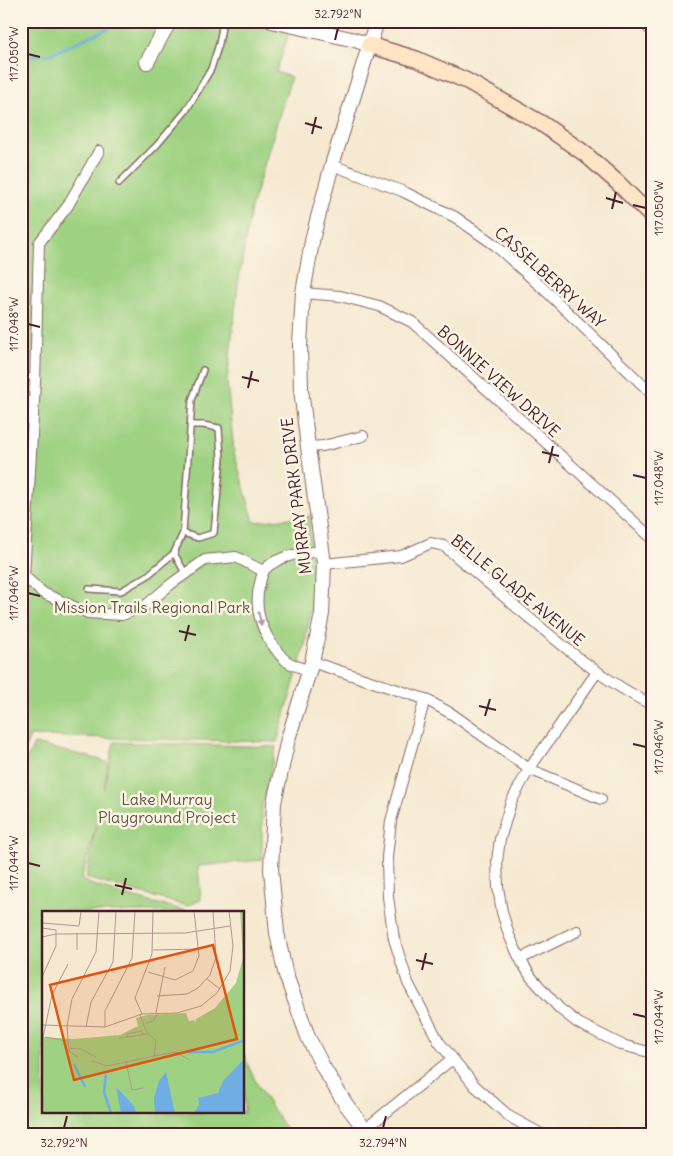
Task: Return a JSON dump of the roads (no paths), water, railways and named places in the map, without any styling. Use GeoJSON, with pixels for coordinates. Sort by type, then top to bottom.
{"type":"FeatureCollection","features":[{"type":"Feature","properties":{"kind":"main road"},"geometry":{"type":"LineString","coordinates":[[369,45],[416,59],[467,81],[541,123],[584,153],[652,217]]}},
{"type":"Feature","properties":{"kind":"street"},"geometry":{"type":"LineString","coordinates":[[147,62],[171,21]]}},
{"type":"Feature","properties":{"kind":"street"},"geometry":{"type":"LineString","coordinates":[[273,21],[369,45]]}},
{"type":"Feature","properties":{"kind":"street","name":"MURRAY PARK DRIVE"},"geometry":{"type":"LineString","coordinates":[[367,1132],[345,1104],[308,1037],[285,972],[277,933],[271,869],[274,803],[288,739],[311,667],[322,614],[323,557],[301,389],[300,345],[303,293],[313,236],[332,166],[377,21]]}},
{"type":"Feature","properties":{"kind":"street"},"geometry":{"type":"LineString","coordinates":[[641,21],[652,31]]}},
{"type":"Feature","properties":{"kind":"street"},"geometry":{"type":"LineString","coordinates":[[99,151],[67,207],[39,243],[36,376],[24,576],[43,593],[88,613],[122,615],[145,606],[171,584],[205,560],[236,557],[263,571],[257,592],[262,628],[271,643],[288,662],[425,699],[452,714],[529,769],[601,799]]}},
{"type":"Feature","properties":{"kind":"street","name":"CASSELBERRY WAY"},"geometry":{"type":"LineString","coordinates":[[332,166],[402,191],[455,217],[495,245],[546,291],[652,394]]}},
{"type":"Feature","properties":{"kind":"street","name":"BONNIE VIEW DRIVE"},"geometry":{"type":"LineString","coordinates":[[303,293],[340,296],[379,306],[412,322],[652,538]]}},
{"type":"Feature","properties":{"kind":"street"},"geometry":{"type":"LineString","coordinates":[[308,447],[323,446],[363,436]]}},
{"type":"Feature","properties":{"kind":"street","name":"BELLE GLADE AVENUE"},"geometry":{"type":"LineString","coordinates":[[263,571],[275,562],[298,553],[323,557],[400,556],[430,543],[444,546],[570,652],[634,696],[652,705]]}},
{"type":"Feature","properties":{"kind":"street"},"geometry":{"type":"LineString","coordinates":[[597,672],[529,769],[510,802],[500,839],[497,861],[498,886],[508,936],[531,977],[560,1009],[578,1023],[622,1045],[652,1051]]}},
{"type":"Feature","properties":{"kind":"street"},"geometry":{"type":"LineString","coordinates":[[425,699],[391,821],[387,857],[388,897],[394,939],[408,983],[439,1042],[474,1086],[510,1117],[543,1135]]}},
{"type":"Feature","properties":{"kind":"street"},"geometry":{"type":"LineString","coordinates":[[520,959],[577,931]]}},
{"type":"Feature","properties":{"kind":"street"},"geometry":{"type":"LineString","coordinates":[[367,1132],[452,1059]]}},
{"type":"Feature","properties":{"kind":"lane"},"geometry":{"type":"LineString","coordinates":[[119,183],[158,145],[189,105],[211,69],[219,44],[222,21]]}},
{"type":"Feature","properties":{"kind":"lane"},"geometry":{"type":"LineString","coordinates":[[89,589],[121,592],[147,576],[174,553],[183,533],[192,400],[203,370]]}},
{"type":"Feature","properties":{"kind":"lane"},"geometry":{"type":"LineString","coordinates":[[21,376],[36,376]]}},
{"type":"Feature","properties":{"kind":"lane"},"geometry":{"type":"LineString","coordinates":[[183,533],[198,538],[214,533],[221,458],[219,428],[203,424],[190,425]]}},
{"type":"Feature","properties":{"kind":"lane"},"geometry":{"type":"LineString","coordinates":[[174,553],[186,574]]}},
{"type":"Feature","properties":{"kind":"lane"},"geometry":{"type":"LineString","coordinates":[[21,627],[24,576]]}},
{"type":"Feature","properties":{"kind":"waterway"},"geometry":{"type":"LineString","coordinates":[[21,57],[50,54],[109,28]]}},
{"type":"Feature","properties":{"kind":"park label","name":"Mission Trails Regional Park"},"geometry":{"type":"Point","coordinates":[152,607]}},
{"type":"Feature","properties":{"kind":"park label","name":"Lake Murray Playground Project"},"geometry":{"type":"Point","coordinates":[167,808]}}]}
